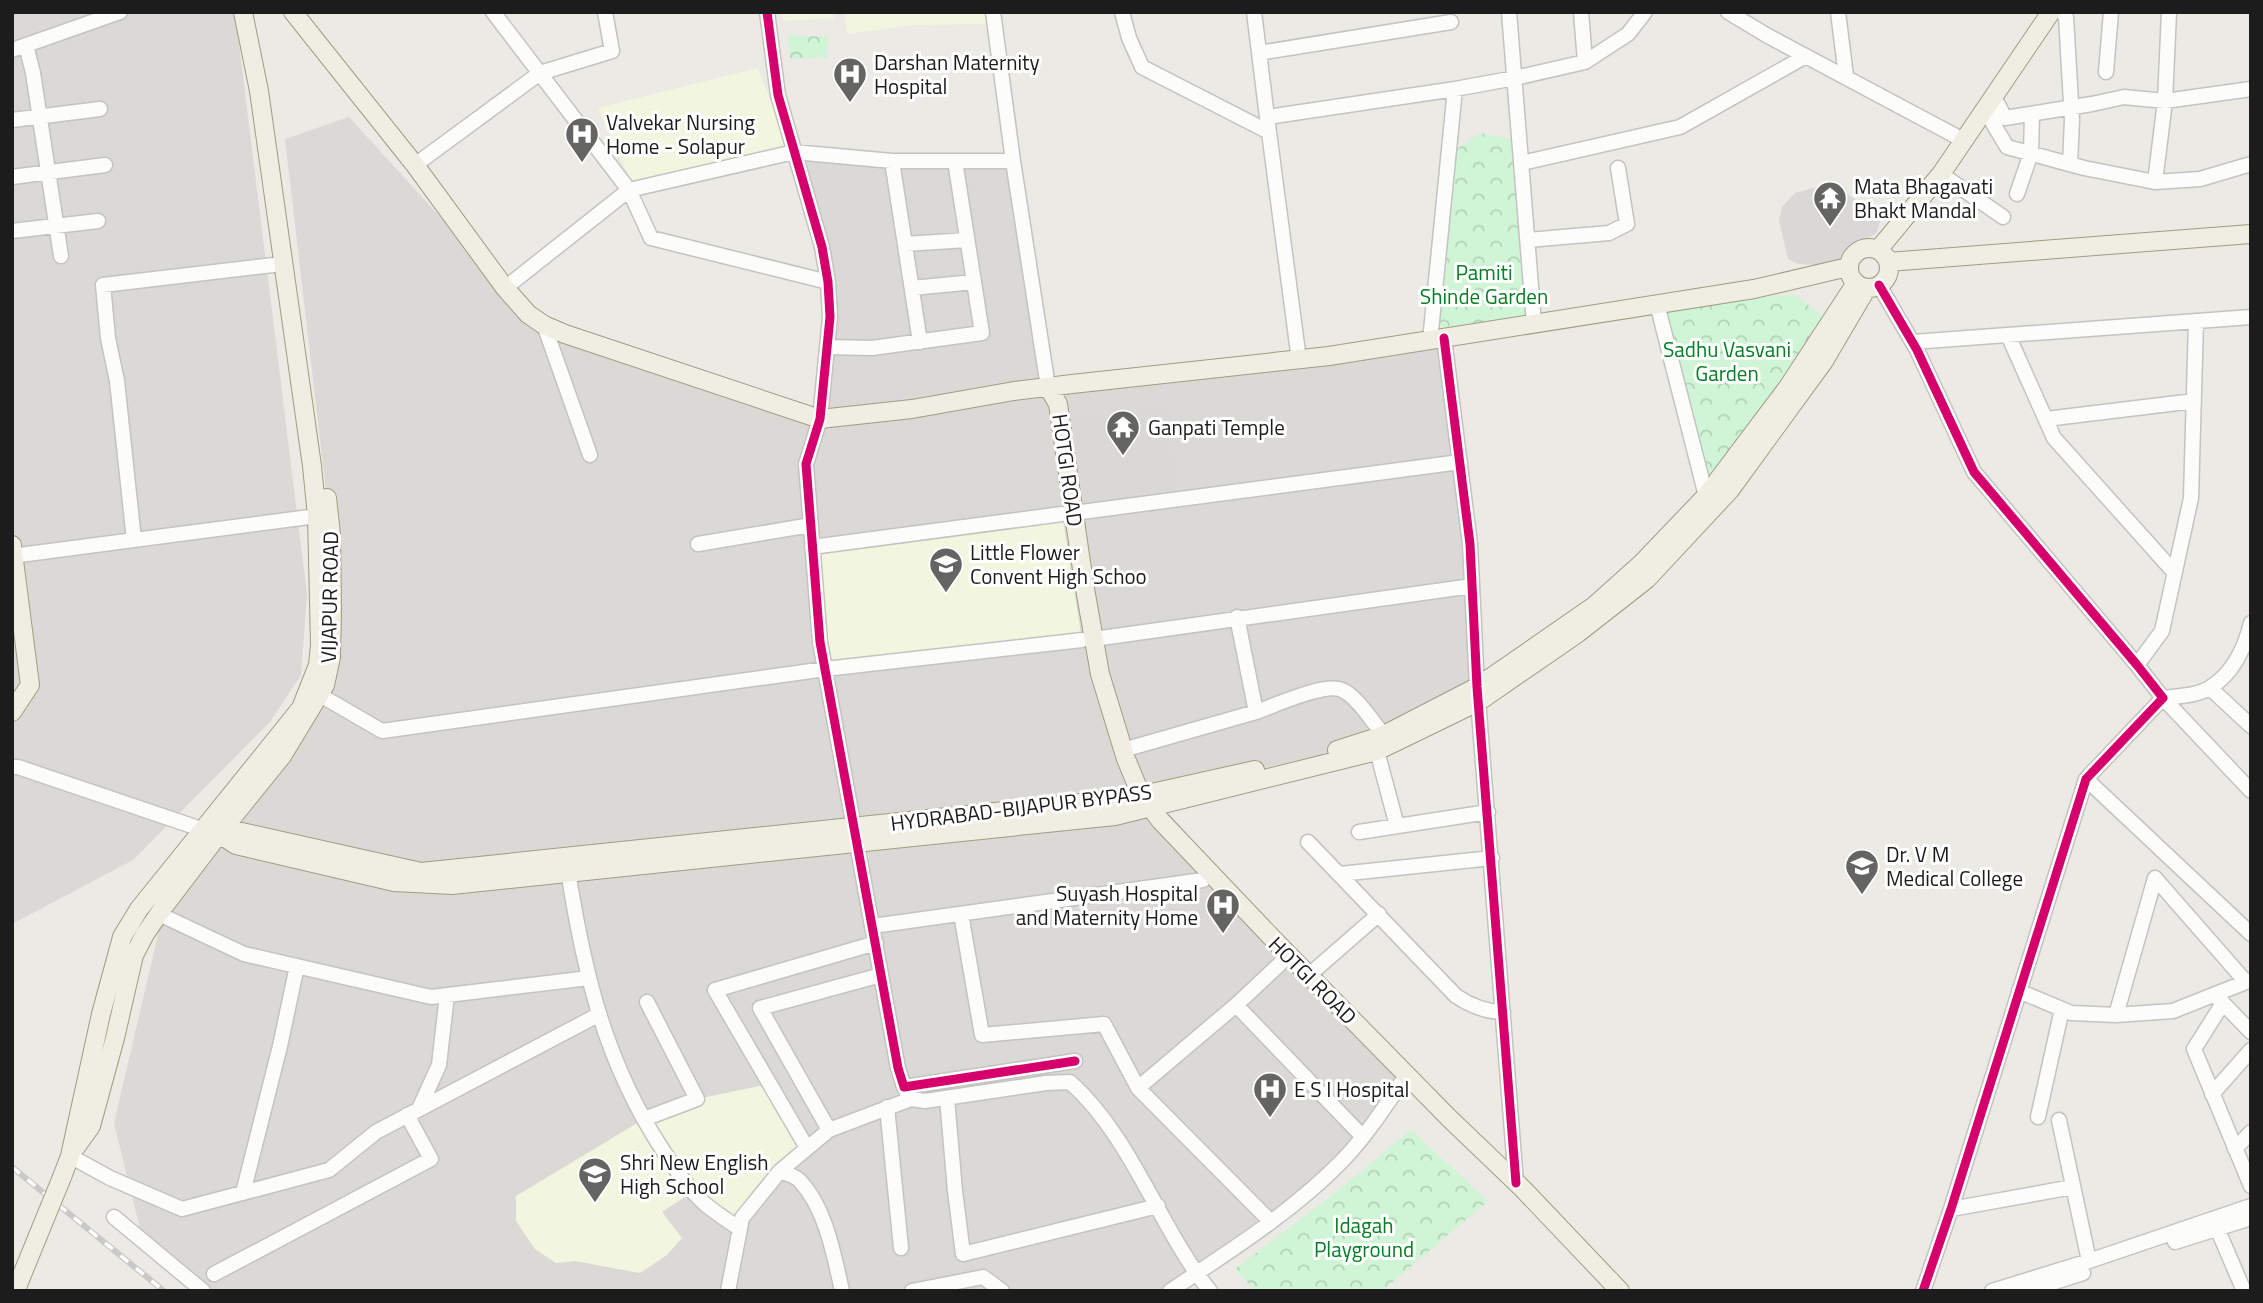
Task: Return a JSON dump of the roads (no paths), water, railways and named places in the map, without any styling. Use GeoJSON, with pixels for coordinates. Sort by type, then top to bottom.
{"type":"FeatureCollection","features":[{"type":"Feature","properties":{"kind":"main road","name":"VIJAPUR ROAD"},"geometry":{"type":"LineString","coordinates":[[70,1156],[91,1126],[134,955],[212,832],[301,708],[318,664],[320,645],[317,516],[306,417],[258,91],[243,12]]}},
{"type":"Feature","properties":{"kind":"main road","name":"VIJAPUR ROAD"},"geometry":{"type":"LineString","coordinates":[[16,1289],[70,1156],[101,1014],[122,937],[139,909],[282,756],[325,685],[331,657],[331,534],[320,438],[268,88],[254,12]]}},
{"type":"Feature","properties":{"kind":"main road"},"geometry":{"type":"LineString","coordinates":[[293,12],[415,165],[505,288],[528,314],[565,334],[820,419],[912,409],[1048,387],[1299,360],[1754,289],[1863,281],[1888,275],[1883,256]]}},
{"type":"Feature","properties":{"kind":"main road"},"geometry":{"type":"LineString","coordinates":[[1883,256],[1965,141],[2051,12]]}},
{"type":"Feature","properties":{"kind":"main road"},"geometry":{"type":"LineString","coordinates":[[1863,281],[1850,261],[1858,250],[1865,248],[1883,256],[2251,234]]}},
{"type":"Feature","properties":{"kind":"main road"},"geometry":{"type":"LineString","coordinates":[[1478,695],[1577,633],[1647,579],[1730,490],[1824,361],[1863,281]]}},
{"type":"Feature","properties":{"kind":"main road","name":"HYDRABAD-BIJAPUR BYPASS"},"geometry":{"type":"LineString","coordinates":[[854,834],[1115,816],[1140,803],[1322,755],[1380,743],[1478,695],[1594,606],[1642,563],[1706,496],[1863,281]]}},
{"type":"Feature","properties":{"kind":"main road","name":"HOTGI ROAD"},"geometry":{"type":"LineString","coordinates":[[1048,387],[1058,404],[1068,513],[1088,639],[1091,679],[1117,764],[1140,803],[1203,880],[1605,1291]]}},
{"type":"Feature","properties":{"kind":"main road"},"geometry":{"type":"LineString","coordinates":[[12,712],[30,685],[13,553]]}},
{"type":"Feature","properties":{"kind":"main road","name":"HOTGI ROAD"},"geometry":{"type":"LineString","coordinates":[[1088,639],[1140,803],[1308,976],[1517,1183],[1620,1291]]}},
{"type":"Feature","properties":{"kind":"main road"},"geometry":{"type":"LineString","coordinates":[[212,832],[242,832],[421,872],[854,834]]}},
{"type":"Feature","properties":{"kind":"main road"},"geometry":{"type":"LineString","coordinates":[[212,832],[236,845],[394,883],[452,885],[854,834]]}},
{"type":"Feature","properties":{"kind":"street"},"geometry":{"type":"LineString","coordinates":[[61,256],[40,117],[19,48],[120,12]]}},
{"type":"Feature","properties":{"kind":"street"},"geometry":{"type":"LineString","coordinates":[[493,12],[629,190],[651,239],[828,282]]}},
{"type":"Feature","properties":{"kind":"street"},"geometry":{"type":"LineString","coordinates":[[415,165],[540,73],[612,51],[605,12]]}},
{"type":"Feature","properties":{"kind":"street"},"geometry":{"type":"LineString","coordinates":[[767,12],[778,95],[822,247],[828,282],[830,317],[820,419],[806,464],[820,642],[898,1068],[907,1093],[925,1101],[1046,1083],[1070,1082],[1082,1092],[1103,1119],[1158,1206],[1196,1274],[1210,1291]]}},
{"type":"Feature","properties":{"kind":"street"},"geometry":{"type":"LineString","coordinates":[[993,12],[1048,387]]}},
{"type":"Feature","properties":{"kind":"street"},"geometry":{"type":"LineString","coordinates":[[1122,12],[1129,38],[1142,67],[1268,125],[1585,62],[1628,34],[1645,12]]}},
{"type":"Feature","properties":{"kind":"street"},"geometry":{"type":"LineString","coordinates":[[1254,12],[1299,360]]}},
{"type":"Feature","properties":{"kind":"street"},"geometry":{"type":"LineString","coordinates":[[1509,12],[1534,324]]}},
{"type":"Feature","properties":{"kind":"street"},"geometry":{"type":"LineString","coordinates":[[1581,12],[1585,62]]}},
{"type":"Feature","properties":{"kind":"street"},"geometry":{"type":"LineString","coordinates":[[1728,12],[1965,141]]}},
{"type":"Feature","properties":{"kind":"street"},"geometry":{"type":"LineString","coordinates":[[1838,12],[1846,76]]}},
{"type":"Feature","properties":{"kind":"street"},"geometry":{"type":"LineString","coordinates":[[2062,12],[2066,17],[2072,108],[2070,164]]}},
{"type":"Feature","properties":{"kind":"street"},"geometry":{"type":"LineString","coordinates":[[2106,72],[2111,12]]}},
{"type":"Feature","properties":{"kind":"street"},"geometry":{"type":"LineString","coordinates":[[2155,182],[2165,101],[2169,12]]}},
{"type":"Feature","properties":{"kind":"street"},"geometry":{"type":"LineString","coordinates":[[1259,54],[1451,22]]}},
{"type":"Feature","properties":{"kind":"street"},"geometry":{"type":"LineString","coordinates":[[1522,163],[1679,127],[1806,56]]}},
{"type":"Feature","properties":{"kind":"street"},"geometry":{"type":"LineString","coordinates":[[1455,89],[1437,339],[1460,462],[1470,544],[1478,695],[1517,1183]]}},
{"type":"Feature","properties":{"kind":"street"},"geometry":{"type":"LineString","coordinates":[[1990,104],[2005,118],[2124,97],[2165,101],[2251,89]]}},
{"type":"Feature","properties":{"kind":"street"},"geometry":{"type":"LineString","coordinates":[[1990,104],[2007,147],[2070,164],[2155,182],[2200,179],[2251,164]]}},
{"type":"Feature","properties":{"kind":"street"},"geometry":{"type":"LineString","coordinates":[[12,120],[100,109]]}},
{"type":"Feature","properties":{"kind":"street"},"geometry":{"type":"LineString","coordinates":[[2017,194],[2031,153],[2032,115]]}},
{"type":"Feature","properties":{"kind":"street"},"geometry":{"type":"LineString","coordinates":[[505,288],[629,190],[794,152],[892,161],[1013,161]]}},
{"type":"Feature","properties":{"kind":"street"},"geometry":{"type":"LineString","coordinates":[[892,161],[920,342]]}},
{"type":"Feature","properties":{"kind":"street"},"geometry":{"type":"LineString","coordinates":[[827,347],[872,348],[982,333],[955,161]]}},
{"type":"Feature","properties":{"kind":"street"},"geometry":{"type":"LineString","coordinates":[[12,177],[105,165]]}},
{"type":"Feature","properties":{"kind":"street"},"geometry":{"type":"LineString","coordinates":[[1528,240],[1609,233],[1627,223],[1618,168]]}},
{"type":"Feature","properties":{"kind":"street"},"geometry":{"type":"LineString","coordinates":[[1941,174],[2003,217]]}},
{"type":"Feature","properties":{"kind":"street"},"geometry":{"type":"LineString","coordinates":[[12,231],[98,221]]}},
{"type":"Feature","properties":{"kind":"street"},"geometry":{"type":"LineString","coordinates":[[905,244],[967,240]]}},
{"type":"Feature","properties":{"kind":"street"},"geometry":{"type":"LineString","coordinates":[[134,540],[117,382],[108,338],[103,285],[282,264]]}},
{"type":"Feature","properties":{"kind":"street"},"geometry":{"type":"LineString","coordinates":[[1863,281],[1913,342],[1974,472],[2137,664],[2162,698],[2251,791]]}},
{"type":"Feature","properties":{"kind":"street"},"geometry":{"type":"LineString","coordinates":[[912,288],[974,282]]}},
{"type":"Feature","properties":{"kind":"street"},"geometry":{"type":"LineString","coordinates":[[1657,304],[1706,496]]}},
{"type":"Feature","properties":{"kind":"street"},"geometry":{"type":"LineString","coordinates":[[1913,342],[2251,317]]}},
{"type":"Feature","properties":{"kind":"street"},"geometry":{"type":"LineString","coordinates":[[2137,664],[2162,631],[2191,498],[2196,321]]}},
{"type":"Feature","properties":{"kind":"street"},"geometry":{"type":"LineString","coordinates":[[544,325],[590,455]]}},
{"type":"Feature","properties":{"kind":"street"},"geometry":{"type":"LineString","coordinates":[[2008,335],[2054,438],[2174,572]]}},
{"type":"Feature","properties":{"kind":"street"},"geometry":{"type":"LineString","coordinates":[[2046,419],[2194,401]]}},
{"type":"Feature","properties":{"kind":"street"},"geometry":{"type":"LineString","coordinates":[[812,547],[1460,462]]}},
{"type":"Feature","properties":{"kind":"street"},"geometry":{"type":"LineString","coordinates":[[13,553],[317,516]]}},
{"type":"Feature","properties":{"kind":"street"},"geometry":{"type":"LineString","coordinates":[[698,544],[811,525]]}},
{"type":"Feature","properties":{"kind":"street"},"geometry":{"type":"LineString","coordinates":[[320,695],[382,731],[825,669],[1088,639],[1472,586]]}},
{"type":"Feature","properties":{"kind":"street"},"geometry":{"type":"LineString","coordinates":[[1237,617],[1256,712]]}},
{"type":"Feature","properties":{"kind":"street"},"geometry":{"type":"LineString","coordinates":[[1923,1291],[2086,779],[2162,698],[2210,688],[2231,667],[2245,645],[2251,623]]}},
{"type":"Feature","properties":{"kind":"street"},"geometry":{"type":"LineString","coordinates":[[1124,750],[1318,691],[1334,688],[1342,690],[1352,696],[1380,743],[1397,827]]}},
{"type":"Feature","properties":{"kind":"street"},"geometry":{"type":"LineString","coordinates":[[2210,688],[2251,726]]}},
{"type":"Feature","properties":{"kind":"street"},"geometry":{"type":"LineString","coordinates":[[12,767],[212,832]]}},
{"type":"Feature","properties":{"kind":"street"},"geometry":{"type":"LineString","coordinates":[[2086,779],[2251,934]]}},
{"type":"Feature","properties":{"kind":"street"},"geometry":{"type":"LineString","coordinates":[[1359,832],[1488,812]]}},
{"type":"Feature","properties":{"kind":"street"},"geometry":{"type":"LineString","coordinates":[[1308,842],[1456,996],[1490,1012],[1503,1012]]}},
{"type":"Feature","properties":{"kind":"street"},"geometry":{"type":"LineString","coordinates":[[1340,874],[1492,858]]}},
{"type":"Feature","properties":{"kind":"street"},"geometry":{"type":"LineString","coordinates":[[568,871],[579,940],[598,1016],[619,1070],[644,1119],[674,1168],[704,1203],[740,1229]]}},
{"type":"Feature","properties":{"kind":"street"},"geometry":{"type":"LineString","coordinates":[[2020,991],[2071,1013],[2116,1016],[2173,1011],[2219,999],[2248,981],[2155,878],[2116,1016]]}},
{"type":"Feature","properties":{"kind":"street"},"geometry":{"type":"LineString","coordinates":[[873,926],[1203,880]]}},
{"type":"Feature","properties":{"kind":"street"},"geometry":{"type":"LineString","coordinates":[[159,914],[244,954],[431,997],[589,978]]}},
{"type":"Feature","properties":{"kind":"street"},"geometry":{"type":"LineString","coordinates":[[961,914],[982,1035],[1104,1024],[1138,1088],[1271,1222]]}},
{"type":"Feature","properties":{"kind":"street"},"geometry":{"type":"LineString","coordinates":[[1308,976],[1378,914]]}},
{"type":"Feature","properties":{"kind":"street"},"geometry":{"type":"LineString","coordinates":[[807,1148],[715,990],[876,943]]}},
{"type":"Feature","properties":{"kind":"street"},"geometry":{"type":"LineString","coordinates":[[1138,1088],[1236,1005],[1283,961]]}},
{"type":"Feature","properties":{"kind":"street"},"geometry":{"type":"LineString","coordinates":[[243,1193],[297,966]]}},
{"type":"Feature","properties":{"kind":"street"},"geometry":{"type":"LineString","coordinates":[[829,1130],[760,1008],[881,975]]}},
{"type":"Feature","properties":{"kind":"street"},"geometry":{"type":"LineString","coordinates":[[214,1274],[431,1159],[413,1112],[439,1065],[447,995]]}},
{"type":"Feature","properties":{"kind":"street"},"geometry":{"type":"LineString","coordinates":[[2219,999],[2251,1032]]}},
{"type":"Feature","properties":{"kind":"street"},"geometry":{"type":"LineString","coordinates":[[2219,999],[2194,1049],[2251,1186]]}},
{"type":"Feature","properties":{"kind":"street"},"geometry":{"type":"LineString","coordinates":[[644,1119],[697,1099],[647,1002]]}},
{"type":"Feature","properties":{"kind":"street"},"geometry":{"type":"LineString","coordinates":[[1236,1005],[1363,1137]]}},
{"type":"Feature","properties":{"kind":"street"},"geometry":{"type":"LineString","coordinates":[[2038,1117],[2062,1009]]}},
{"type":"Feature","properties":{"kind":"street"},"geometry":{"type":"LineString","coordinates":[[70,1156],[110,1178],[182,1209],[243,1193],[329,1170],[376,1132],[598,1016]]}},
{"type":"Feature","properties":{"kind":"street"},"geometry":{"type":"LineString","coordinates":[[2212,1094],[2251,1050]]}},
{"type":"Feature","properties":{"kind":"street"},"geometry":{"type":"LineString","coordinates":[[728,1291],[742,1218],[780,1171],[829,1130],[887,1107],[907,1093],[1075,1061]]}},
{"type":"Feature","properties":{"kind":"street"},"geometry":{"type":"LineString","coordinates":[[1170,1291],[1271,1222],[1342,1161],[1363,1137],[1401,1083]]}},
{"type":"Feature","properties":{"kind":"street"},"geometry":{"type":"LineString","coordinates":[[947,1098],[963,1254],[1158,1206]]}},
{"type":"Feature","properties":{"kind":"street"},"geometry":{"type":"LineString","coordinates":[[887,1107],[901,1248]]}},
{"type":"Feature","properties":{"kind":"street"},"geometry":{"type":"LineString","coordinates":[[2059,1120],[2089,1261]]}},
{"type":"Feature","properties":{"kind":"street"},"geometry":{"type":"LineString","coordinates":[[2235,1149],[2251,1132]]}},
{"type":"Feature","properties":{"kind":"street"},"geometry":{"type":"LineString","coordinates":[[780,1171],[799,1179],[816,1205],[827,1234],[842,1291]]}},
{"type":"Feature","properties":{"kind":"street"},"geometry":{"type":"LineString","coordinates":[[1951,1209],[2073,1186]]}},
{"type":"Feature","properties":{"kind":"street"},"geometry":{"type":"LineString","coordinates":[[1992,1291],[2071,1272],[2216,1224],[2251,1206]]}},
{"type":"Feature","properties":{"kind":"street"},"geometry":{"type":"LineString","coordinates":[[114,1217],[203,1291]]}},
{"type":"Feature","properties":{"kind":"street"},"geometry":{"type":"LineString","coordinates":[[2027,1291],[2089,1261],[2216,1224],[2251,1218]]}},
{"type":"Feature","properties":{"kind":"street"},"geometry":{"type":"LineString","coordinates":[[2216,1224],[2244,1291]]}},
{"type":"Feature","properties":{"kind":"street"},"geometry":{"type":"LineString","coordinates":[[2071,1272],[2080,1291]]}},
{"type":"Feature","properties":{"kind":"street"},"geometry":{"type":"LineString","coordinates":[[912,1291],[983,1276],[1002,1291]]}},
{"type":"Feature","properties":{"kind":"railway"},"geometry":{"type":"LineString","coordinates":[[12,1167],[164,1291]]}},
{"type":"Feature","properties":{"kind":"place","name":"Darshan Maternity Hospital"},"geometry":{"type":"Point","coordinates":[850,104]}},
{"type":"Feature","properties":{"kind":"place","name":"Valvekar Nursing Home - Solapur"},"geometry":{"type":"Point","coordinates":[582,164]}},
{"type":"Feature","properties":{"kind":"place","name":"Mata Bhagavati Bhakt Mandal"},"geometry":{"type":"Point","coordinates":[1830,228]}},
{"type":"Feature","properties":{"kind":"place","name":"Ganpati Temple"},"geometry":{"type":"Point","coordinates":[1123,457]}},
{"type":"Feature","properties":{"kind":"place","name":"Little Flower Convent High Schoo"},"geometry":{"type":"Point","coordinates":[946,594]}},
{"type":"Feature","properties":{"kind":"place","name":"Dr. V M Medical College"},"geometry":{"type":"Point","coordinates":[1862,896]}},
{"type":"Feature","properties":{"kind":"place","name":"Suyash Hospital and Maternity Home"},"geometry":{"type":"Point","coordinates":[1223,935]}},
{"type":"Feature","properties":{"kind":"place","name":"E S I Hospital"},"geometry":{"type":"Point","coordinates":[1270,1119]}},
{"type":"Feature","properties":{"kind":"place","name":"Shri New English High School"},"geometry":{"type":"Point","coordinates":[595,1204]}},
{"type":"Feature","properties":{"kind":"park label","name":"Pamiti Shinde Garden"},"geometry":{"type":"Point","coordinates":[1484,284]}},
{"type":"Feature","properties":{"kind":"park label","name":"Sadhu Vasvani Garden"},"geometry":{"type":"Point","coordinates":[1727,361]}},
{"type":"Feature","properties":{"kind":"park label","name":"Idagah Playground"},"geometry":{"type":"Point","coordinates":[1364,1237]}}]}
